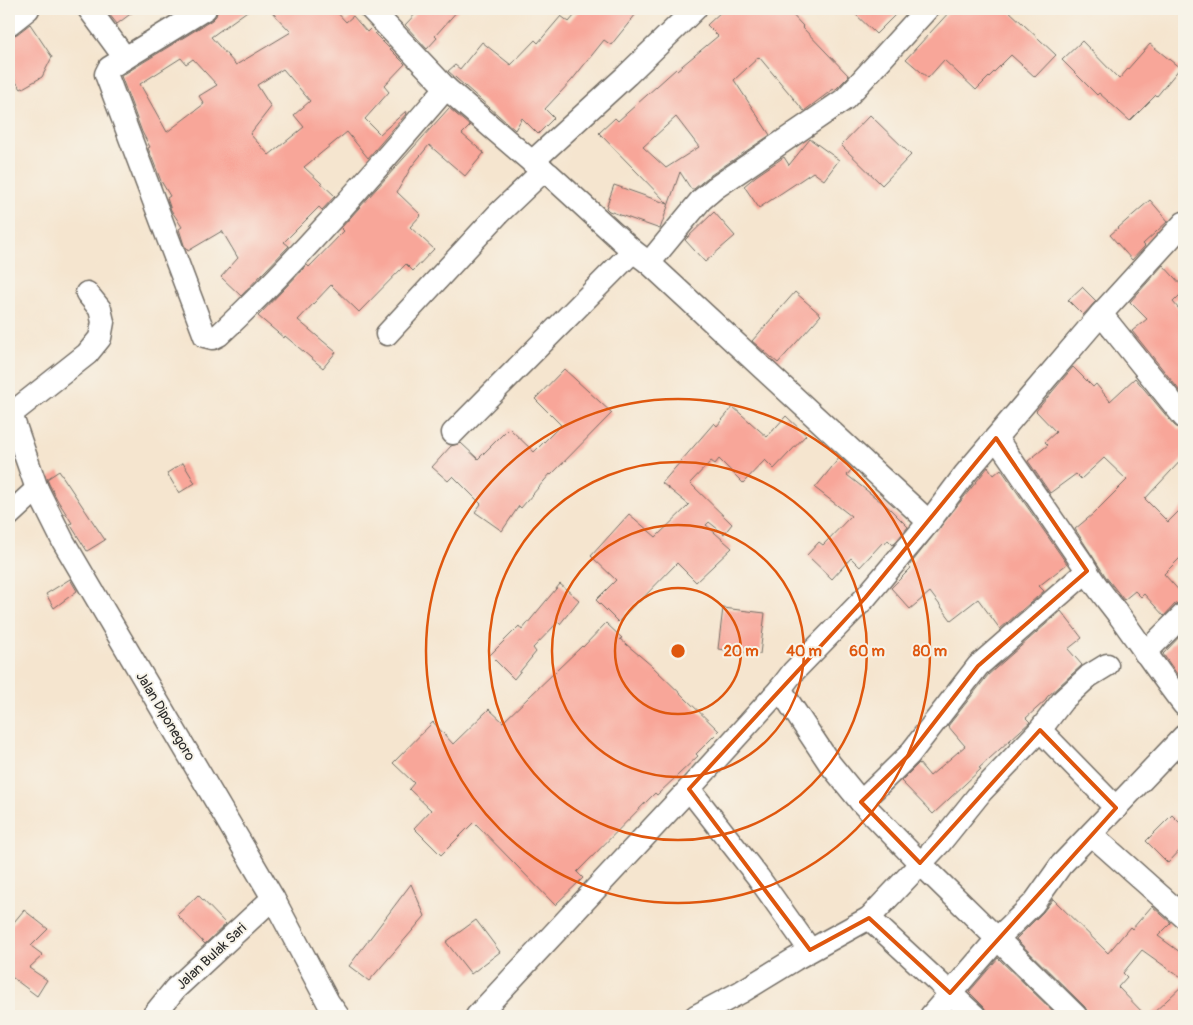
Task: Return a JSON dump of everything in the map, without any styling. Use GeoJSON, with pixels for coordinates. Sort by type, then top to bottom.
{"type":"FeatureCollection","features":[{"type":"Feature","properties":{"kind":"street"},"geometry":{"type":"LineString","coordinates":[[9,24],[28,9]]}},
{"type":"Feature","properties":{"kind":"street"},"geometry":{"type":"LineString","coordinates":[[89,9],[125,58]]}},
{"type":"Feature","properties":{"kind":"street"},"geometry":{"type":"LineString","coordinates":[[205,9],[108,68],[106,74],[205,336],[213,338],[219,335],[264,292],[322,230],[446,88]]}},
{"type":"Feature","properties":{"kind":"street"},"geometry":{"type":"LineString","coordinates":[[371,9],[446,88],[641,257],[929,522]]}},
{"type":"Feature","properties":{"kind":"street"},"geometry":{"type":"LineString","coordinates":[[387,334],[500,213],[538,166],[695,9]]}},
{"type":"Feature","properties":{"kind":"street"},"geometry":{"type":"LineString","coordinates":[[453,433],[715,188],[845,100],[927,9]]}},
{"type":"Feature","properties":{"kind":"street"},"geometry":{"type":"LineString","coordinates":[[484,1014],[690,789],[793,672],[865,598],[929,522],[965,474],[1101,314],[1184,223]]}},
{"type":"Feature","properties":{"kind":"street"},"geometry":{"type":"LineString","coordinates":[[10,419],[86,354],[100,338],[103,322],[100,309],[87,293]]}},
{"type":"Feature","properties":{"kind":"street"},"geometry":{"type":"LineString","coordinates":[[1101,314],[1180,402]]}},
{"type":"Feature","properties":{"kind":"street","name":"Jalan Diponegoro"},"geometry":{"type":"LineString","coordinates":[[10,419],[37,489],[62,541],[273,898],[328,1002],[338,1016]]}},
{"type":"Feature","properties":{"kind":"street"},"geometry":{"type":"LineString","coordinates":[[996,438],[1087,571],[1184,706]]}},
{"type":"Feature","properties":{"kind":"street"},"geometry":{"type":"LineString","coordinates":[[9,515],[37,489]]}},
{"type":"Feature","properties":{"kind":"street"},"geometry":{"type":"LineString","coordinates":[[861,802],[909,755],[978,666],[1087,571]]}},
{"type":"Feature","properties":{"kind":"street"},"geometry":{"type":"LineString","coordinates":[[1145,653],[1184,614]]}},
{"type":"Feature","properties":{"kind":"street"},"geometry":{"type":"LineString","coordinates":[[696,1016],[869,918],[940,843],[981,792],[1040,730],[1063,700],[1089,676],[1107,665]]}},
{"type":"Feature","properties":{"kind":"street"},"geometry":{"type":"LineString","coordinates":[[780,689],[830,764],[861,802],[920,863],[1076,1016]]}},
{"type":"Feature","properties":{"kind":"street"},"geometry":{"type":"LineString","coordinates":[[1040,730],[1116,808]]}},
{"type":"Feature","properties":{"kind":"street"},"geometry":{"type":"LineString","coordinates":[[931,1016],[998,938],[1034,903],[1061,865],[1184,736]]}},
{"type":"Feature","properties":{"kind":"street"},"geometry":{"type":"LineString","coordinates":[[690,789],[758,877],[810,950]]}},
{"type":"Feature","properties":{"kind":"street"},"geometry":{"type":"LineString","coordinates":[[1091,834],[1184,917]]}},
{"type":"Feature","properties":{"kind":"street","name":"Jalan Bulak Sari"},"geometry":{"type":"LineString","coordinates":[[153,1016],[175,990],[273,898]]}},
{"type":"Feature","properties":{"kind":"street"},"geometry":{"type":"LineString","coordinates":[[869,918],[975,1016]]}},
{"type":"Feature","properties":{"kind":"highlighted area"},"geometry":{"type":"Polygon","coordinates":[[[996,438],[1087,571],[978,666],[909,755],[861,802],[920,863],[1040,730],[1116,808],[950,993],[869,918],[810,950],[689,789],[865,598],[996,438]]]}},
{"type":"Feature","properties":{"kind":"building"},"geometry":{"type":"Polygon","coordinates":[[[105,9],[137,9],[117,24],[105,9]]]}},
{"type":"Feature","properties":{"kind":"building"},"geometry":{"type":"Polygon","coordinates":[[[218,9],[250,9],[211,37],[236,65],[291,32],[269,9],[334,9],[346,22],[353,16],[367,32],[370,29],[405,64],[384,86],[389,92],[365,119],[380,134],[406,111],[407,113],[368,158],[347,132],[304,167],[335,196],[322,210],[319,207],[284,242],[289,246],[241,296],[221,277],[238,258],[222,231],[188,251],[184,245],[179,229],[182,227],[171,210],[167,198],[170,196],[161,181],[148,148],[150,147],[142,132],[121,76],[216,16],[218,9]],[[181,58],[140,84],[167,132],[204,104],[199,96],[217,85],[193,59],[186,64],[181,58]],[[283,69],[257,85],[271,107],[250,134],[269,155],[304,127],[294,115],[310,101],[283,69]]]}},
{"type":"Feature","properties":{"kind":"building"},"geometry":{"type":"Polygon","coordinates":[[[420,9],[459,9],[435,36],[437,38],[427,49],[405,25],[420,9]]]}},
{"type":"Feature","properties":{"kind":"building"},"geometry":{"type":"Polygon","coordinates":[[[580,9],[640,9],[611,45],[604,40],[572,80],[545,109],[554,118],[538,134],[522,118],[515,130],[448,71],[455,65],[460,69],[482,42],[511,65],[535,40],[538,43],[561,16],[569,22],[580,9]]]}},
{"type":"Feature","properties":{"kind":"building"},"geometry":{"type":"Polygon","coordinates":[[[724,9],[787,9],[849,76],[836,89],[804,111],[759,57],[734,80],[770,135],[708,177],[694,189],[691,189],[680,172],[660,229],[609,211],[606,208],[614,185],[668,204],[599,133],[615,118],[618,121],[676,69],[718,36],[707,25],[724,9]],[[676,117],[643,147],[666,168],[699,147],[676,117]]]}},
{"type":"Feature","properties":{"kind":"building"},"geometry":{"type":"Polygon","coordinates":[[[850,9],[901,9],[876,34],[850,9]]]}},
{"type":"Feature","properties":{"kind":"building"},"geometry":{"type":"Polygon","coordinates":[[[952,9],[1007,9],[1056,55],[1035,77],[1011,55],[976,90],[944,60],[928,78],[906,59],[952,9]]]}},
{"type":"Feature","properties":{"kind":"building"},"geometry":{"type":"Polygon","coordinates":[[[30,24],[52,57],[42,77],[21,89],[9,72],[9,37],[17,34],[30,24]]]}},
{"type":"Feature","properties":{"kind":"building"},"geometry":{"type":"Polygon","coordinates":[[[1082,41],[1119,79],[1150,44],[1180,68],[1157,96],[1130,121],[1099,93],[1097,95],[1062,60],[1082,41]]]}},
{"type":"Feature","properties":{"kind":"building"},"geometry":{"type":"Polygon","coordinates":[[[449,108],[470,126],[462,134],[484,153],[465,176],[429,145],[412,166],[397,192],[421,215],[410,227],[434,249],[413,271],[406,264],[359,312],[331,285],[298,320],[336,352],[323,368],[258,316],[307,265],[309,267],[344,231],[341,228],[449,108]]]}},
{"type":"Feature","properties":{"kind":"building"},"geometry":{"type":"Polygon","coordinates":[[[870,115],[911,155],[882,185],[841,145],[870,115]]]}},
{"type":"Feature","properties":{"kind":"building"},"geometry":{"type":"Polygon","coordinates":[[[810,139],[839,160],[824,180],[813,172],[759,208],[744,186],[784,157],[789,165],[810,139]]]}},
{"type":"Feature","properties":{"kind":"building"},"geometry":{"type":"Polygon","coordinates":[[[1150,200],[1168,221],[1143,244],[1145,246],[1132,260],[1110,235],[1150,200]]]}},
{"type":"Feature","properties":{"kind":"building"},"geometry":{"type":"Polygon","coordinates":[[[714,212],[735,236],[705,262],[685,240],[714,212]]]}},
{"type":"Feature","properties":{"kind":"building"},"geometry":{"type":"Polygon","coordinates":[[[1163,265],[1184,288],[1184,291],[1173,302],[1184,315],[1184,396],[1132,331],[1147,319],[1130,302],[1163,265]]]}},
{"type":"Feature","properties":{"kind":"building"},"geometry":{"type":"Polygon","coordinates":[[[1082,287],[1096,301],[1083,315],[1068,300],[1082,287]]]}},
{"type":"Feature","properties":{"kind":"building"},"geometry":{"type":"Polygon","coordinates":[[[795,292],[821,315],[778,363],[752,341],[795,292]]]}},
{"type":"Feature","properties":{"kind":"building"},"geometry":{"type":"Polygon","coordinates":[[[1073,367],[1093,387],[1096,384],[1110,401],[1135,378],[1174,425],[1184,430],[1184,457],[1145,499],[1168,522],[1184,506],[1184,554],[1164,574],[1184,596],[1184,601],[1175,604],[1164,616],[1144,594],[1141,597],[1135,591],[1124,600],[1106,577],[1075,529],[1127,480],[1104,458],[1081,479],[1076,474],[1050,493],[1028,461],[1048,445],[1045,442],[1056,432],[1036,411],[1073,367]]]}},
{"type":"Feature","properties":{"kind":"building"},"geometry":{"type":"Polygon","coordinates":[[[564,369],[612,413],[550,474],[521,508],[519,506],[502,531],[475,512],[481,504],[453,476],[448,481],[432,467],[451,446],[461,443],[478,459],[509,428],[534,452],[561,425],[535,399],[564,369]]]}},
{"type":"Feature","properties":{"kind":"building"},"geometry":{"type":"Polygon","coordinates":[[[733,407],[767,437],[786,416],[806,435],[774,469],[765,460],[743,483],[719,459],[715,464],[711,461],[690,483],[732,524],[724,534],[709,522],[706,525],[732,548],[696,582],[677,563],[618,622],[596,600],[616,580],[591,556],[629,514],[656,537],[689,505],[662,483],[714,423],[717,426],[733,407]]]}},
{"type":"Feature","properties":{"kind":"building"},"geometry":{"type":"Polygon","coordinates":[[[840,457],[852,469],[847,475],[889,508],[908,527],[893,545],[888,540],[885,544],[883,542],[860,567],[851,558],[832,579],[807,555],[819,542],[823,545],[851,516],[815,488],[840,457]]]}},
{"type":"Feature","properties":{"kind":"building"},"geometry":{"type":"Polygon","coordinates":[[[183,463],[195,483],[179,493],[167,473],[183,463]]]}},
{"type":"Feature","properties":{"kind":"building"},"geometry":{"type":"Polygon","coordinates":[[[988,467],[994,475],[1001,469],[1067,564],[1039,586],[1044,591],[1000,629],[978,599],[951,620],[930,592],[910,609],[891,588],[911,568],[909,566],[988,467]]]}},
{"type":"Feature","properties":{"kind":"building"},"geometry":{"type":"Polygon","coordinates":[[[59,471],[105,540],[87,551],[70,524],[72,523],[47,479],[59,471]]]}},
{"type":"Feature","properties":{"kind":"building"},"geometry":{"type":"Polygon","coordinates":[[[70,579],[77,591],[54,608],[46,594],[70,579]]]}},
{"type":"Feature","properties":{"kind":"building"},"geometry":{"type":"Polygon","coordinates":[[[560,584],[579,600],[560,624],[558,622],[533,648],[536,652],[514,679],[490,655],[519,626],[522,630],[560,584]]]}},
{"type":"Feature","properties":{"kind":"building"},"geometry":{"type":"Polygon","coordinates":[[[723,608],[765,613],[760,654],[718,649],[723,608]]]}},
{"type":"Feature","properties":{"kind":"building"},"geometry":{"type":"Polygon","coordinates":[[[1061,611],[1082,638],[1068,649],[1082,665],[1026,718],[1030,722],[979,768],[981,769],[933,814],[901,781],[919,763],[930,776],[965,746],[948,726],[988,675],[1061,611]]]}},
{"type":"Feature","properties":{"kind":"building"},"geometry":{"type":"Polygon","coordinates":[[[606,623],[622,638],[620,639],[652,666],[719,731],[696,754],[698,756],[657,795],[655,793],[577,872],[583,878],[555,905],[474,822],[441,855],[414,828],[431,810],[409,789],[414,783],[393,763],[433,722],[453,744],[489,709],[503,722],[606,623]]]}},
{"type":"Feature","properties":{"kind":"building"},"geometry":{"type":"Polygon","coordinates":[[[1184,632],[1184,684],[1163,654],[1184,632]]]}},
{"type":"Feature","properties":{"kind":"building"},"geometry":{"type":"Polygon","coordinates":[[[1172,815],[1184,827],[1184,846],[1168,863],[1146,841],[1172,815]]]}},
{"type":"Feature","properties":{"kind":"building"},"geometry":{"type":"Polygon","coordinates":[[[411,884],[425,916],[369,981],[349,966],[411,884]]]}},
{"type":"Feature","properties":{"kind":"building"},"geometry":{"type":"Polygon","coordinates":[[[198,895],[226,924],[205,944],[177,915],[198,895]]]}},
{"type":"Feature","properties":{"kind":"building"},"geometry":{"type":"Polygon","coordinates":[[[1053,899],[1108,953],[1130,927],[1132,929],[1152,906],[1171,923],[1158,936],[1184,955],[1184,980],[1142,950],[1123,973],[1127,977],[1118,987],[1146,1016],[1089,1016],[1085,1007],[1016,939],[1053,899]]]}},
{"type":"Feature","properties":{"kind":"building"},"geometry":{"type":"Polygon","coordinates":[[[24,910],[48,929],[31,946],[43,955],[29,968],[47,980],[37,996],[9,975],[9,928],[24,910]]]}},
{"type":"Feature","properties":{"kind":"building"},"geometry":{"type":"Polygon","coordinates":[[[476,920],[500,952],[471,974],[446,942],[476,920]]]}},
{"type":"Feature","properties":{"kind":"building"},"geometry":{"type":"Polygon","coordinates":[[[998,958],[1058,1016],[988,1016],[984,1007],[969,992],[998,958]]]}},
{"type":"Feature","properties":{"kind":"building"},"geometry":{"type":"Polygon","coordinates":[[[1184,984],[1184,1016],[1150,1016],[1184,984]]]}}]}
